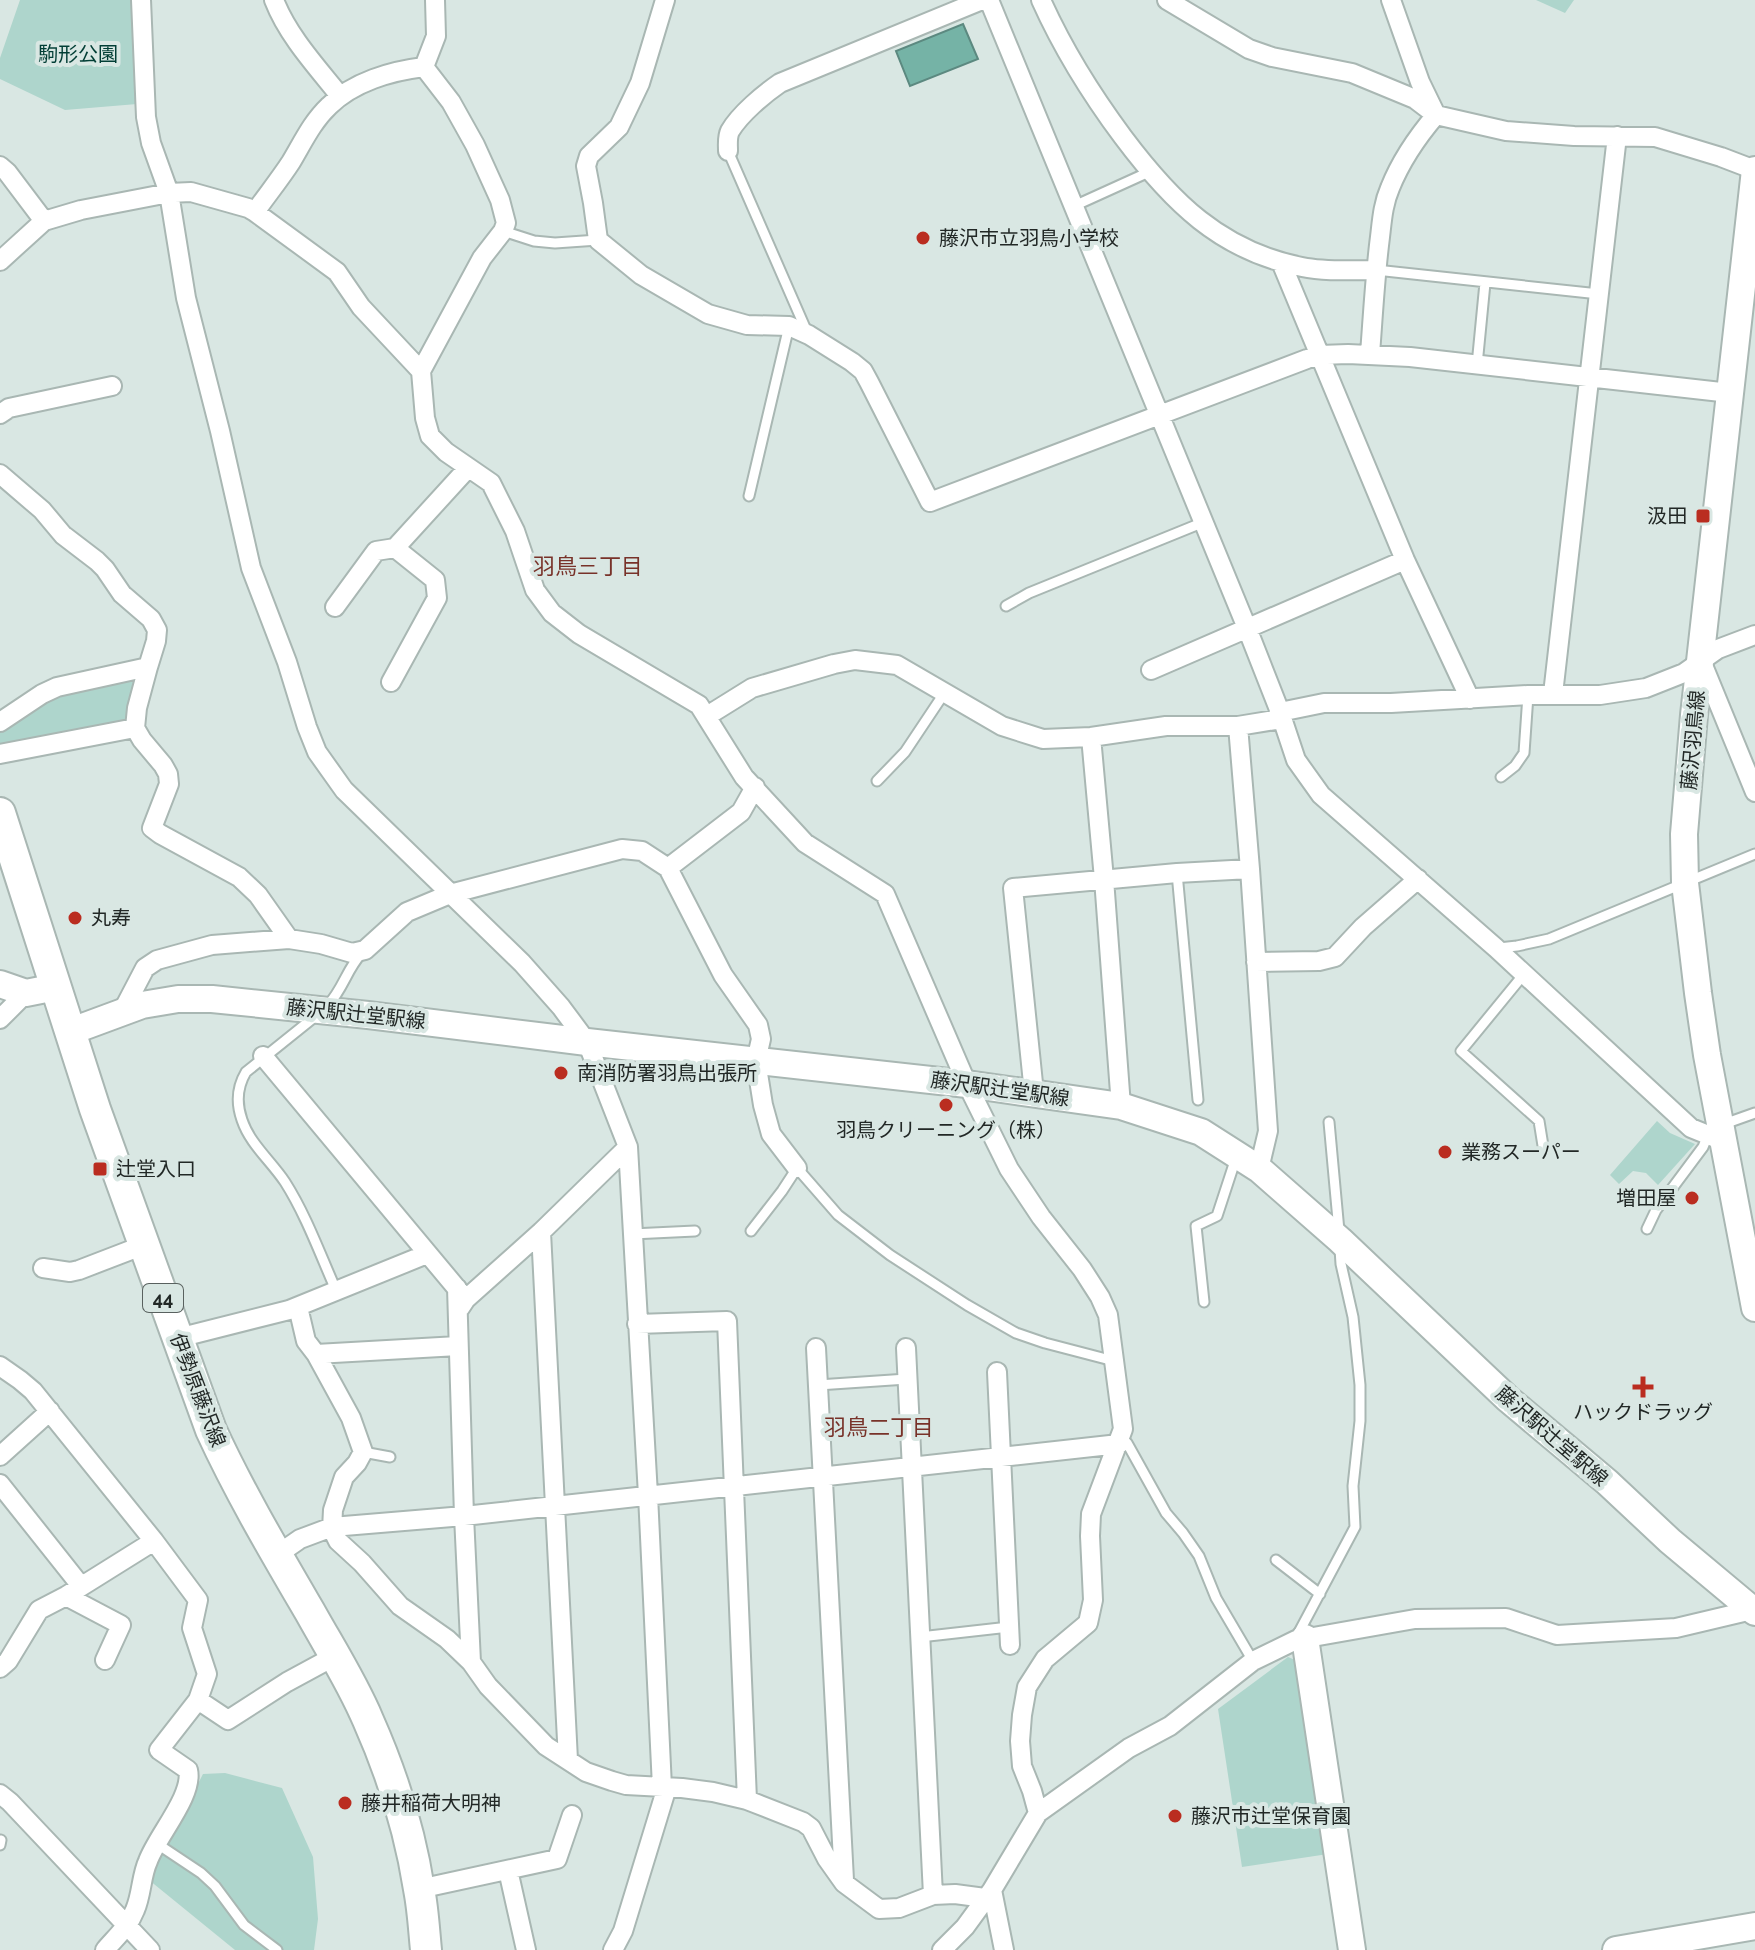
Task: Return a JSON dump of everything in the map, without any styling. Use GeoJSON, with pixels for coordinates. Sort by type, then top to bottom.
{"type":"FeatureCollection","features":[{"type":"Feature","properties":{"kind":"main road","name":"藤沢羽鳥線"},"geometry":{"type":"LineString","coordinates":[[1755,170],[1684,834],[1685,883],[1717,1134],[1751,1263],[1755,1308]]}},
{"type":"Feature","properties":{"kind":"main road","name":"伊勢原藤沢線"},"geometry":{"type":"LineString","coordinates":[[0,813],[95,1109],[211,1430],[231,1473],[335,1656],[368,1720],[387,1769],[404,1818],[419,1889],[426,1950]]}},
{"type":"Feature","properties":{"kind":"main road"},"geometry":{"type":"LineString","coordinates":[[0,984],[26,993],[56,987]]}},
{"type":"Feature","properties":{"kind":"main road","name":"藤沢駅辻堂駅線"},"geometry":{"type":"LineString","coordinates":[[69,1032],[160,1001],[195,998],[967,1084],[1121,1106],[1201,1132],[1248,1162],[1340,1240],[1508,1399],[1754,1611]]}},
{"type":"Feature","properties":{"kind":"main road"},"geometry":{"type":"LineString","coordinates":[[1301,1639],[1352,1950]]}},
{"type":"Feature","properties":{"kind":"main road"},"geometry":{"type":"LineString","coordinates":[[1616,1950],[1755,1926]]}},
{"type":"Feature","properties":{"kind":"street"},"geometry":{"type":"LineString","coordinates":[[141,0],[146,117],[151,143],[169,193],[186,298],[251,568],[317,752],[344,790],[522,963],[561,1007],[587,1042],[628,1147],[664,1787],[623,1931],[613,1950]]}},
{"type":"Feature","properties":{"kind":"street"},"geometry":{"type":"LineString","coordinates":[[274,0],[278,12],[303,50],[340,96]]}},
{"type":"Feature","properties":{"kind":"street"},"geometry":{"type":"LineString","coordinates":[[424,67],[436,36],[435,0]]}},
{"type":"Feature","properties":{"kind":"street"},"geometry":{"type":"LineString","coordinates":[[665,0],[635,94],[619,127],[589,156],[586,166],[598,240],[641,275],[708,314],[747,325],[789,326],[852,362],[863,371],[930,502],[1320,355],[1370,354],[1730,393]]}},
{"type":"Feature","properties":{"kind":"street"},"geometry":{"type":"LineString","coordinates":[[728,151],[730,131],[767,92],[780,83],[982,0]]}},
{"type":"Feature","properties":{"kind":"street"},"geometry":{"type":"LineString","coordinates":[[989,0],[1247,628],[1296,760],[1321,795],[1496,948],[1691,1128],[1717,1134]]}},
{"type":"Feature","properties":{"kind":"street"},"geometry":{"type":"LineString","coordinates":[[1041,0],[1057,35],[1108,118],[1149,172],[1181,206],[1214,231],[1250,251],[1281,262],[1304,268],[1376,270]]}},
{"type":"Feature","properties":{"kind":"street"},"geometry":{"type":"LineString","coordinates":[[1167,0],[1262,55],[1362,76],[1415,99],[1436,115],[1506,131],[1655,137],[1755,170]]}},
{"type":"Feature","properties":{"kind":"street"},"geometry":{"type":"LineString","coordinates":[[1391,0],[1414,67],[1436,115]]}},
{"type":"Feature","properties":{"kind":"street"},"geometry":{"type":"LineString","coordinates":[[255,212],[319,116],[340,96],[377,78],[424,67]]}},
{"type":"Feature","properties":{"kind":"street"},"geometry":{"type":"LineString","coordinates":[[424,67],[451,102],[475,145],[500,200],[506,223],[482,258],[421,371],[425,418],[430,436],[446,452],[491,483],[515,531],[535,590],[552,613],[579,634],[699,705],[744,777],[805,843],[885,894],[967,1084],[1009,1169],[1041,1217],[1082,1269],[1108,1315],[1123,1429],[1091,1514],[1093,1600],[1088,1623],[1045,1659],[1027,1687],[1020,1741],[1022,1766],[1038,1813]]}},
{"type":"Feature","properties":{"kind":"street"},"geometry":{"type":"LineString","coordinates":[[1370,354],[1376,270],[1389,189],[1436,115]]}},
{"type":"Feature","properties":{"kind":"street"},"geometry":{"type":"LineString","coordinates":[[1553,694],[1617,136]]}},
{"type":"Feature","properties":{"kind":"street"},"geometry":{"type":"LineString","coordinates":[[0,166],[44,221]]}},
{"type":"Feature","properties":{"kind":"street"},"geometry":{"type":"LineString","coordinates":[[0,261],[44,221],[81,210],[169,193],[191,192],[248,208],[337,272],[361,307],[421,371]]}},
{"type":"Feature","properties":{"kind":"street"},"geometry":{"type":"LineString","coordinates":[[1281,262],[1405,560],[1470,699]]}},
{"type":"Feature","properties":{"kind":"street"},"geometry":{"type":"LineString","coordinates":[[0,414],[9,408],[112,386]]}},
{"type":"Feature","properties":{"kind":"street"},"geometry":{"type":"LineString","coordinates":[[335,607],[376,551],[395,548],[468,468]]}},
{"type":"Feature","properties":{"kind":"street"},"geometry":{"type":"LineString","coordinates":[[0,474],[42,510],[63,535],[97,561],[122,594],[151,619],[157,630],[137,708],[135,728],[168,774],[169,784],[152,828],[239,877],[258,895],[289,939]]}},
{"type":"Feature","properties":{"kind":"street"},"geometry":{"type":"LineString","coordinates":[[391,682],[437,598],[435,580],[395,548]]}},
{"type":"Feature","properties":{"kind":"street"},"geometry":{"type":"LineString","coordinates":[[1151,670],[1405,560]]}},
{"type":"Feature","properties":{"kind":"street"},"geometry":{"type":"LineString","coordinates":[[707,716],[752,688],[855,660],[897,665],[1002,726],[1043,739],[1091,737],[1166,726],[1238,726],[1275,720],[1280,712],[1324,703],[1600,695],[1646,688],[1684,673],[1718,649],[1755,635]]}},
{"type":"Feature","properties":{"kind":"street"},"geometry":{"type":"LineString","coordinates":[[1701,661],[1755,792]]}},
{"type":"Feature","properties":{"kind":"street"},"geometry":{"type":"LineString","coordinates":[[0,722],[57,687],[148,667]]}},
{"type":"Feature","properties":{"kind":"street"},"geometry":{"type":"LineString","coordinates":[[1238,726],[1268,1131],[1248,1162]]}},
{"type":"Feature","properties":{"kind":"street"},"geometry":{"type":"LineString","coordinates":[[0,754],[135,728]]}},
{"type":"Feature","properties":{"kind":"street"},"geometry":{"type":"LineString","coordinates":[[1091,737],[1121,1106]]}},
{"type":"Feature","properties":{"kind":"street"},"geometry":{"type":"LineString","coordinates":[[668,868],[741,812],[755,787]]}},
{"type":"Feature","properties":{"kind":"street"},"geometry":{"type":"LineString","coordinates":[[122,1012],[145,968],[157,960],[212,945],[289,939],[352,953],[365,950],[407,912],[450,894],[622,849],[642,851],[668,868],[723,975],[758,1025],[761,1039],[756,1061],[763,1105],[771,1134],[797,1168]]}},
{"type":"Feature","properties":{"kind":"street"},"geometry":{"type":"LineString","coordinates":[[1034,1093],[1013,888],[1250,869]]}},
{"type":"Feature","properties":{"kind":"street"},"geometry":{"type":"LineString","coordinates":[[1256,962],[1319,961],[1335,957],[1363,927],[1418,879]]}},
{"type":"Feature","properties":{"kind":"street"},"geometry":{"type":"LineString","coordinates":[[0,1019],[26,993]]}},
{"type":"Feature","properties":{"kind":"street"},"geometry":{"type":"LineString","coordinates":[[263,1056],[427,1254],[460,1300],[458,1346],[471,1662]]}},
{"type":"Feature","properties":{"kind":"street"},"geometry":{"type":"LineString","coordinates":[[460,1300],[541,1232],[628,1147]]}},
{"type":"Feature","properties":{"kind":"street"},"geometry":{"type":"LineString","coordinates":[[541,1232],[568,1760]]}},
{"type":"Feature","properties":{"kind":"street"},"geometry":{"type":"LineString","coordinates":[[43,1268],[70,1272],[79,1270],[144,1245]]}},
{"type":"Feature","properties":{"kind":"street"},"geometry":{"type":"LineString","coordinates":[[178,1338],[298,1307],[427,1254]]}},
{"type":"Feature","properties":{"kind":"street"},"geometry":{"type":"LineString","coordinates":[[298,1307],[306,1341],[351,1418],[363,1452],[344,1477],[333,1510],[332,1527],[338,1541],[400,1606],[447,1639],[471,1662],[488,1686],[546,1746],[586,1772],[612,1781],[626,1785],[713,1792],[747,1800],[803,1822],[811,1828],[844,1883],[879,1909],[899,1908],[933,1895],[989,1894]]}},
{"type":"Feature","properties":{"kind":"street"},"geometry":{"type":"LineString","coordinates":[[637,1324],[727,1321],[747,1800]]}},
{"type":"Feature","properties":{"kind":"street"},"geometry":{"type":"LineString","coordinates":[[316,1354],[458,1346]]}},
{"type":"Feature","properties":{"kind":"street"},"geometry":{"type":"LineString","coordinates":[[816,1348],[844,1883]]}},
{"type":"Feature","properties":{"kind":"street"},"geometry":{"type":"LineString","coordinates":[[906,1348],[933,1895]]}},
{"type":"Feature","properties":{"kind":"street"},"geometry":{"type":"LineString","coordinates":[[0,1366],[33,1391],[50,1411],[198,1600],[192,1628],[207,1674],[198,1700],[159,1750],[185,1766],[190,1774],[184,1796],[156,1843],[143,1874],[136,1908],[127,1925],[105,1950]]}},
{"type":"Feature","properties":{"kind":"street"},"geometry":{"type":"LineString","coordinates":[[997,1372],[1009,1636]]}},
{"type":"Feature","properties":{"kind":"street"},"geometry":{"type":"LineString","coordinates":[[0,1456],[50,1411]]}},
{"type":"Feature","properties":{"kind":"street"},"geometry":{"type":"LineString","coordinates":[[277,1555],[300,1539],[332,1527],[464,1516],[1119,1444]]}},
{"type":"Feature","properties":{"kind":"street"},"geometry":{"type":"LineString","coordinates":[[0,1484],[73,1591],[121,1625],[105,1660]]}},
{"type":"Feature","properties":{"kind":"street"},"geometry":{"type":"LineString","coordinates":[[0,1668],[8,1661],[39,1610],[154,1541]]}},
{"type":"Feature","properties":{"kind":"street"},"geometry":{"type":"LineString","coordinates":[[942,1950],[965,1927],[989,1894],[1038,1813],[1129,1748],[1170,1726],[1253,1661],[1301,1639],[1415,1619],[1506,1618],[1557,1635],[1676,1628],[1754,1611]]}},
{"type":"Feature","properties":{"kind":"street"},"geometry":{"type":"LineString","coordinates":[[198,1700],[228,1720],[335,1656]]}},
{"type":"Feature","properties":{"kind":"street"},"geometry":{"type":"LineString","coordinates":[[0,1794],[150,1950]]}},
{"type":"Feature","properties":{"kind":"street"},"geometry":{"type":"LineString","coordinates":[[419,1889],[557,1859],[572,1815]]}},
{"type":"Feature","properties":{"kind":"street"},"geometry":{"type":"LineString","coordinates":[[508,1870],[526,1950]]}},
{"type":"Feature","properties":{"kind":"street"},"geometry":{"type":"LineString","coordinates":[[989,1894],[1004,1950]]}},
{"type":"Feature","properties":{"kind":"lane"},"geometry":{"type":"LineString","coordinates":[[728,151],[809,335]]}},
{"type":"Feature","properties":{"kind":"lane"},"geometry":{"type":"LineString","coordinates":[[1074,206],[1149,172]]}},
{"type":"Feature","properties":{"kind":"lane"},"geometry":{"type":"LineString","coordinates":[[503,231],[534,241],[555,243],[598,240]]}},
{"type":"Feature","properties":{"kind":"lane"},"geometry":{"type":"LineString","coordinates":[[1376,270],[1599,294]]}},
{"type":"Feature","properties":{"kind":"lane"},"geometry":{"type":"LineString","coordinates":[[1477,365],[1485,283]]}},
{"type":"Feature","properties":{"kind":"lane"},"geometry":{"type":"LineString","coordinates":[[749,496],[789,326]]}},
{"type":"Feature","properties":{"kind":"lane"},"geometry":{"type":"LineString","coordinates":[[1006,606],[1029,593],[1204,522]]}},
{"type":"Feature","properties":{"kind":"lane"},"geometry":{"type":"LineString","coordinates":[[877,781],[905,752],[945,691]]}},
{"type":"Feature","properties":{"kind":"lane"},"geometry":{"type":"LineString","coordinates":[[1501,777],[1515,766],[1524,753],[1528,695]]}},
{"type":"Feature","properties":{"kind":"lane"},"geometry":{"type":"LineString","coordinates":[[1496,948],[1549,939],[1755,854]]}},
{"type":"Feature","properties":{"kind":"lane"},"geometry":{"type":"LineString","coordinates":[[1177,873],[1198,1100]]}},
{"type":"Feature","properties":{"kind":"lane"},"geometry":{"type":"LineString","coordinates":[[336,1290],[297,1204],[281,1176],[242,1123],[238,1093],[246,1072],[324,1010],[365,950]]}},
{"type":"Feature","properties":{"kind":"lane"},"geometry":{"type":"LineString","coordinates":[[1524,974],[1461,1051],[1539,1121],[1544,1152]]}},
{"type":"Feature","properties":{"kind":"lane"},"geometry":{"type":"LineString","coordinates":[[1647,1229],[1656,1210],[1703,1147],[1717,1134],[1755,1113]]}},
{"type":"Feature","properties":{"kind":"lane"},"geometry":{"type":"LineString","coordinates":[[1301,1639],[1299,1631],[1355,1527],[1353,1486],[1360,1421],[1360,1385],[1353,1317],[1341,1264],[1329,1122]]}},
{"type":"Feature","properties":{"kind":"lane"},"geometry":{"type":"LineString","coordinates":[[1204,1302],[1196,1226],[1217,1216],[1248,1162]]}},
{"type":"Feature","properties":{"kind":"lane"},"geometry":{"type":"LineString","coordinates":[[751,1231],[797,1168],[838,1215],[890,1255],[967,1305],[1016,1333],[1114,1361]]}},
{"type":"Feature","properties":{"kind":"lane"},"geometry":{"type":"LineString","coordinates":[[632,1234],[695,1231]]}},
{"type":"Feature","properties":{"kind":"lane"},"geometry":{"type":"LineString","coordinates":[[818,1385],[907,1379]]}},
{"type":"Feature","properties":{"kind":"lane"},"geometry":{"type":"LineString","coordinates":[[1119,1444],[1127,1443],[1166,1513],[1199,1556],[1216,1598],[1253,1661]]}},
{"type":"Feature","properties":{"kind":"lane"},"geometry":{"type":"LineString","coordinates":[[363,1452],[390,1457]]}},
{"type":"Feature","properties":{"kind":"lane"},"geometry":{"type":"LineString","coordinates":[[1276,1560],[1320,1594]]}},
{"type":"Feature","properties":{"kind":"lane"},"geometry":{"type":"LineString","coordinates":[[920,1637],[1009,1636]]}},
{"type":"Feature","properties":{"kind":"lane"},"geometry":{"type":"LineString","coordinates":[[156,1843],[201,1873],[215,1886],[244,1925],[277,1950]]}},
{"type":"Feature","properties":{"kind":"green space","name":"駒形公園"},"geometry":{"type":"Polygon","coordinates":[[[20,0],[134,0],[137,104],[65,110],[0,79],[0,58],[20,0]]]}},
{"type":"Feature","properties":{"kind":"green space"},"geometry":{"type":"Polygon","coordinates":[[[1536,0],[1574,0],[1565,13],[1536,0]]]}},
{"type":"Feature","properties":{"kind":"green space"},"geometry":{"type":"Polygon","coordinates":[[[137,676],[124,725],[0,747],[0,730],[46,700],[137,676]]]}},
{"type":"Feature","properties":{"kind":"green space"},"geometry":{"type":"Polygon","coordinates":[[[1657,1121],[1670,1133],[1695,1144],[1658,1185],[1646,1173],[1633,1171],[1619,1184],[1610,1175],[1657,1121]]]}},
{"type":"Feature","properties":{"kind":"green space"},"geometry":{"type":"Polygon","coordinates":[[[1288,1657],[1295,1660],[1328,1854],[1242,1867],[1218,1709],[1288,1657]]]}},
{"type":"Feature","properties":{"kind":"green space"},"geometry":{"type":"Polygon","coordinates":[[[225,1773],[282,1788],[313,1857],[318,1919],[314,1950],[235,1950],[149,1880],[203,1774],[225,1773]]]}},
{"type":"Feature","properties":{"kind":"shaded area"},"geometry":{"type":"Polygon","coordinates":[[[963,24],[978,59],[910,86],[896,51],[963,24]]]}},
{"type":"Feature","properties":{"kind":"place","name":"藤沢市立羽鳥小学校"},"geometry":{"type":"Point","coordinates":[923,238]}},
{"type":"Feature","properties":{"kind":"place","name":"汲田"},"geometry":{"type":"Point","coordinates":[1703,516]}},
{"type":"Feature","properties":{"kind":"place","name":"丸寿"},"geometry":{"type":"Point","coordinates":[75,918]}},
{"type":"Feature","properties":{"kind":"place","name":"南消防署羽鳥出張所"},"geometry":{"type":"Point","coordinates":[561,1073]}},
{"type":"Feature","properties":{"kind":"place","name":"羽鳥クリーニング（株）"},"geometry":{"type":"Point","coordinates":[946,1105]}},
{"type":"Feature","properties":{"kind":"place","name":"業務スーパー"},"geometry":{"type":"Point","coordinates":[1445,1152]}},
{"type":"Feature","properties":{"kind":"place","name":"辻堂入口"},"geometry":{"type":"Point","coordinates":[100,1169]}},
{"type":"Feature","properties":{"kind":"place","name":"増田屋"},"geometry":{"type":"Point","coordinates":[1692,1198]}},
{"type":"Feature","properties":{"kind":"place","name":"ハックドラッグ"},"geometry":{"type":"Point","coordinates":[1643,1387]}},
{"type":"Feature","properties":{"kind":"place","name":"藤井稲荷大明神"},"geometry":{"type":"Point","coordinates":[345,1803]}},
{"type":"Feature","properties":{"kind":"place","name":"藤沢市辻堂保育園"},"geometry":{"type":"Point","coordinates":[1175,1816]}},
{"type":"Feature","properties":{"kind":"district","name":"羽鳥三丁目"},"geometry":{"type":"Point","coordinates":[588,566]}},
{"type":"Feature","properties":{"kind":"district","name":"羽鳥二丁目"},"geometry":{"type":"Point","coordinates":[879,1427]}}]}
